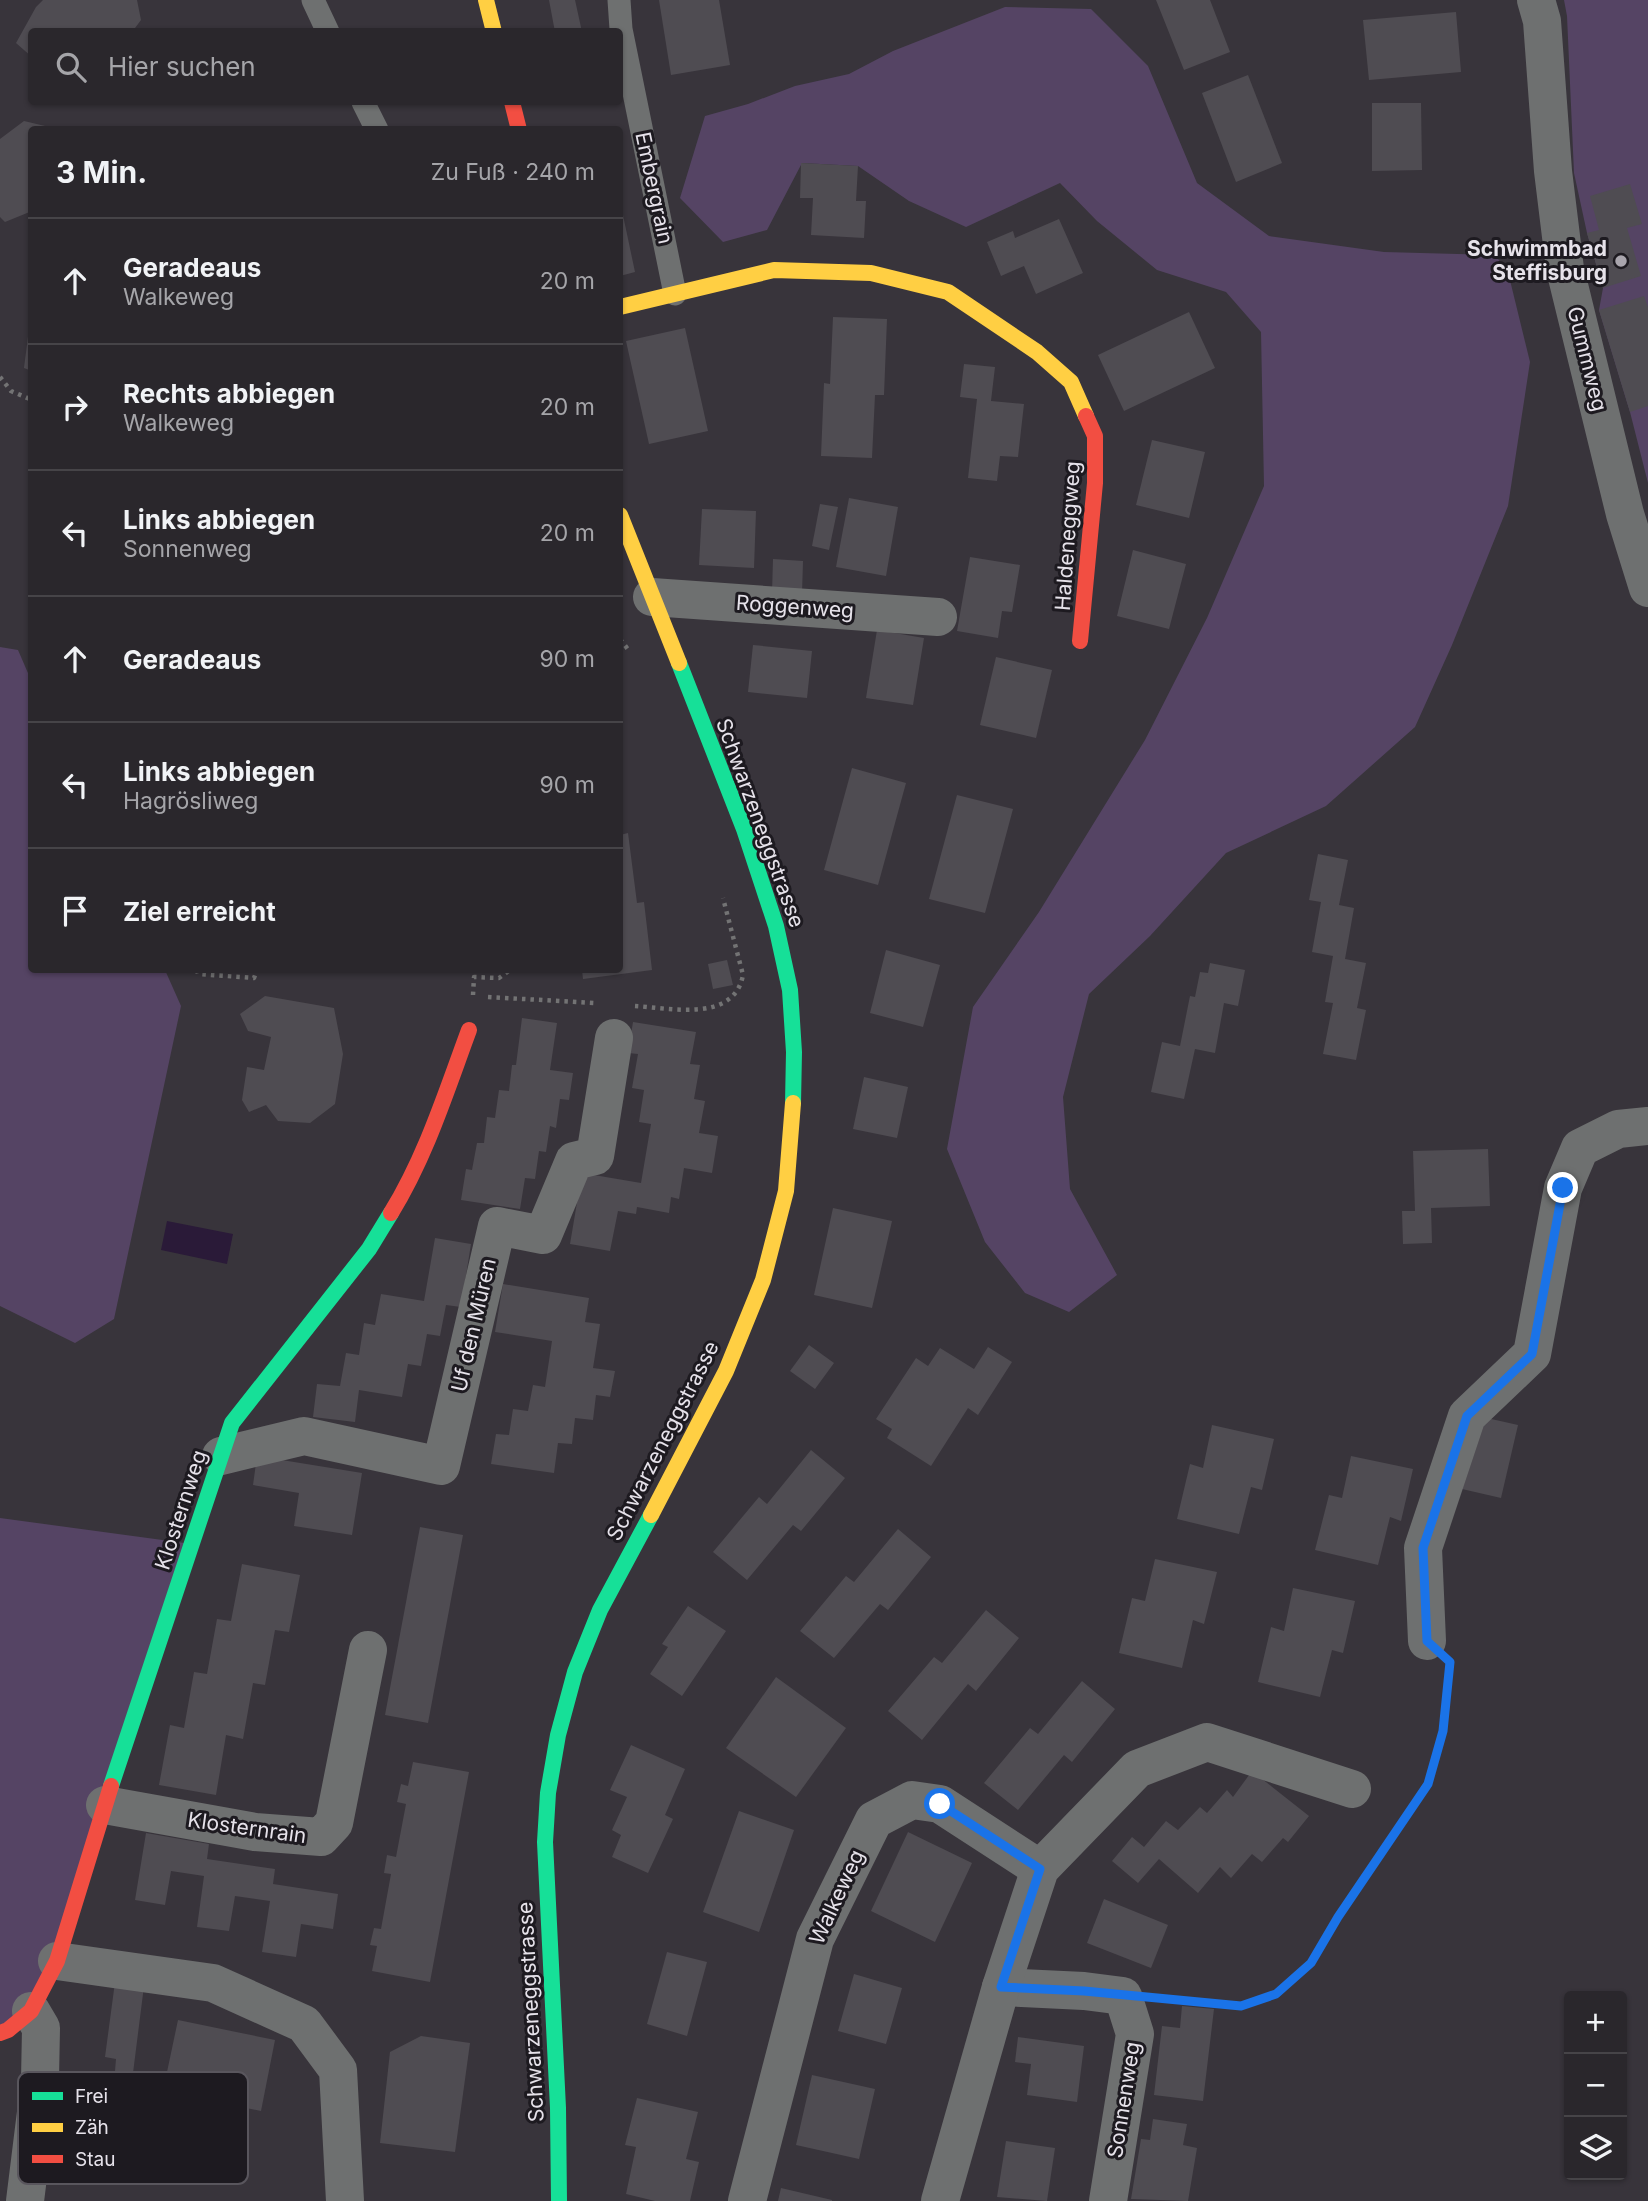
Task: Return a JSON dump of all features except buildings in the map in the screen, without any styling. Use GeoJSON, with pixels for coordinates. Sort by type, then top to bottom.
{"type":"FeatureCollection","features":[{"type":"Feature","properties":{"kind":"street"},"geometry":{"type":"LineString","coordinates":[[486,0],[493,28]]}},
{"type":"Feature","properties":{"kind":"street","name":"Gummweg"},"geometry":{"type":"LineString","coordinates":[[1536,0],[1542,21],[1553,171],[1564,269],[1625,514],[1648,588]]}},
{"type":"Feature","properties":{"kind":"street"},"geometry":{"type":"LineString","coordinates":[[513,105],[518,126]]}},
{"type":"Feature","properties":{"kind":"street","name":"Haldeneggweg"},"geometry":{"type":"LineString","coordinates":[[623,306],[774,270],[871,274],[948,292],[1037,352],[1071,382],[1095,436],[1095,484],[1080,641]]}},
{"type":"Feature","properties":{"kind":"street","name":"Schwarzeneggstrasse"},"geometry":{"type":"LineString","coordinates":[[559,2201],[558,2108],[545,1842],[548,1793],[558,1735],[575,1672],[600,1610],[702,1420],[726,1371],[763,1280],[786,1191],[792,1129],[794,1052],[790,990],[776,926],[744,829],[623,523]]}},
{"type":"Feature","properties":{"kind":"street","name":"Roggenweg"},"geometry":{"type":"LineString","coordinates":[[652,597],[938,617]]}},
{"type":"Feature","properties":{"kind":"street","name":"Uf den Müren"},"geometry":{"type":"LineString","coordinates":[[221,1455],[304,1436],[442,1466],[497,1226],[543,1235],[575,1160],[595,1156],[610,1021]]}},
{"type":"Feature","properties":{"kind":"street","name":"Klosternweg"},"geometry":{"type":"LineString","coordinates":[[0,2033],[9,2030],[31,2011],[57,1961],[105,1805],[232,1423],[369,1249],[404,1192],[428,1141],[469,1030]]}},
{"type":"Feature","properties":{"kind":"street"},"geometry":{"type":"LineString","coordinates":[[1427,1641],[1423,1548],[1467,1416],[1532,1354],[1563,1188],[1580,1148],[1618,1129],[1648,1126]]}},
{"type":"Feature","properties":{"kind":"street","name":"Klosternrain"},"geometry":{"type":"LineString","coordinates":[[105,1805],[255,1832],[321,1837],[334,1823],[368,1650]]}},
{"type":"Feature","properties":{"kind":"street"},"geometry":{"type":"LineString","coordinates":[[940,2201],[1001,1987],[1040,1869],[1137,1769],[1207,1742],[1352,1789]]}},
{"type":"Feature","properties":{"kind":"street","name":"Walkeweg"},"geometry":{"type":"LineString","coordinates":[[747,2201],[815,1939],[874,1820],[912,1800],[940,1804],[1040,1869]]}},
{"type":"Feature","properties":{"kind":"street"},"geometry":{"type":"LineString","coordinates":[[57,1961],[213,1983],[304,2024],[338,2070],[345,2201]]}},
{"type":"Feature","properties":{"kind":"street"},"geometry":{"type":"LineString","coordinates":[[1001,1987],[1084,1991],[1123,1996]]}},
{"type":"Feature","properties":{"kind":"street","name":"Sonnenweg"},"geometry":{"type":"LineString","coordinates":[[1108,2201],[1135,2034],[1123,1996]]}},
{"type":"Feature","properties":{"kind":"street"},"geometry":{"type":"LineString","coordinates":[[31,2011],[41,2028],[40,2072]]}},
{"type":"Feature","properties":{"kind":"lane"},"geometry":{"type":"LineString","coordinates":[[313,0],[326,28]]}},
{"type":"Feature","properties":{"kind":"lane","name":"Embergrain"},"geometry":{"type":"LineString","coordinates":[[620,0],[621,28]]}},
{"type":"Feature","properties":{"kind":"lane","name":"Embergrain"},"geometry":{"type":"LineString","coordinates":[[623,39],[675,293]]}},
{"type":"Feature","properties":{"kind":"lane"},"geometry":{"type":"LineString","coordinates":[[364,105],[375,126]]}},
{"type":"Feature","properties":{"kind":"path"},"geometry":{"type":"LineString","coordinates":[[0,377],[11,391],[28,398]]}},
{"type":"Feature","properties":{"kind":"path"},"geometry":{"type":"LineString","coordinates":[[623,643],[631,654]]}},
{"type":"Feature","properties":{"kind":"path"},"geometry":{"type":"LineString","coordinates":[[632,1005],[699,1009],[718,1005],[733,997],[743,975],[720,888]]}},
{"type":"Feature","properties":{"kind":"path"},"geometry":{"type":"LineString","coordinates":[[198,973],[254,978],[256,973]]}},
{"type":"Feature","properties":{"kind":"path"},"geometry":{"type":"LineString","coordinates":[[469,1030],[473,973]]}},
{"type":"Feature","properties":{"kind":"path"},"geometry":{"type":"LineString","coordinates":[[474,977],[499,978],[505,973]]}},
{"type":"Feature","properties":{"kind":"path"},"geometry":{"type":"LineString","coordinates":[[473,996],[610,1021]]}},
{"type":"Feature","properties":{"kind":"path"},"geometry":{"type":"LineString","coordinates":[[1123,1996],[1241,2006],[1276,1994],[1311,1963],[1338,1917],[1428,1784],[1443,1731],[1450,1662],[1427,1641]]}},
{"type":"Feature","properties":{"kind":"shaded area","name":"Schwimmbad Steffisburg"},"geometry":{"type":"Polygon","coordinates":[[[1564,0],[1648,0],[1648,483],[1599,310],[1603,288],[1574,173],[1564,0]]]}},
{"type":"Feature","properties":{"kind":"shaded area"},"geometry":{"type":"Polygon","coordinates":[[[1005,7],[1091,9],[1148,66],[1197,183],[1269,236],[1384,252],[1495,255],[1508,272],[1530,362],[1508,506],[1452,645],[1415,727],[1326,806],[1226,853],[1150,936],[1089,994],[1063,1097],[1070,1189],[1117,1275],[1069,1312],[1025,1293],[985,1242],[947,1149],[973,1007],[1039,912],[1145,740],[1207,618],[1264,486],[1261,332],[1226,292],[1157,270],[1097,221],[1060,183],[966,227],[909,201],[858,166],[802,163],[767,230],[723,242],[680,198],[705,116],[748,104],[795,86],[849,74],[893,51],[1005,7]]]}},
{"type":"Feature","properties":{"kind":"shaded area"},"geometry":{"type":"Polygon","coordinates":[[[0,647],[18,650],[28,673],[28,973],[166,973],[181,1006],[114,1319],[75,1343],[0,1306],[0,647]]]}},
{"type":"Feature","properties":{"kind":"shaded area"},"geometry":{"type":"Polygon","coordinates":[[[167,1221],[233,1234],[227,1264],[161,1250],[167,1221]]]}},
{"type":"Feature","properties":{"kind":"shaded area"},"geometry":{"type":"Polygon","coordinates":[[[0,1518],[192,1544],[57,1961],[0,2033],[0,1518]]]}},
{"type":"Feature","properties":{"kind":"traffic: fast"},"geometry":{"type":"LineString","coordinates":[[679,663],[744,829],[776,926],[790,990],[794,1052],[793,1103]]}},
{"type":"Feature","properties":{"kind":"traffic: fast"},"geometry":{"type":"LineString","coordinates":[[111,1786],[232,1423],[369,1249],[391,1213]]}},
{"type":"Feature","properties":{"kind":"traffic: fast"},"geometry":{"type":"LineString","coordinates":[[559,2201],[558,2108],[545,1842],[548,1793],[558,1735],[575,1672],[600,1610],[651,1515]]}},
{"type":"Feature","properties":{"kind":"traffic: slow"},"geometry":{"type":"LineString","coordinates":[[486,0],[493,28]]}},
{"type":"Feature","properties":{"kind":"traffic: slow"},"geometry":{"type":"LineString","coordinates":[[623,306],[774,270],[871,273],[948,292],[1037,352],[1071,382],[1086,416]]}},
{"type":"Feature","properties":{"kind":"traffic: slow"},"geometry":{"type":"LineString","coordinates":[[623,523],[679,663]]}},
{"type":"Feature","properties":{"kind":"traffic: slow"},"geometry":{"type":"LineString","coordinates":[[651,1515],[726,1371],[763,1280],[786,1191],[793,1103]]}},
{"type":"Feature","properties":{"kind":"traffic: jam"},"geometry":{"type":"LineString","coordinates":[[513,105],[518,126]]}},
{"type":"Feature","properties":{"kind":"traffic: jam"},"geometry":{"type":"LineString","coordinates":[[1080,641],[1095,483],[1095,436],[1086,416]]}},
{"type":"Feature","properties":{"kind":"traffic: jam"},"geometry":{"type":"LineString","coordinates":[[391,1213],[425,1146],[469,1030]]}},
{"type":"Feature","properties":{"kind":"traffic: jam"},"geometry":{"type":"LineString","coordinates":[[0,2033],[8,2030],[31,2011],[57,1961],[111,1786]]}},
{"type":"Feature","properties":{"kind":"place","name":"Schwimmbad Steffisburg"},"geometry":{"type":"Point","coordinates":[1621,261]}},
{"type":"Feature","properties":{"kind":"route"},"geometry":{"type":"LineString","coordinates":[[940,1804],[1040,1869],[1001,1987],[1084,1991],[1241,2006],[1276,1994],[1311,1963],[1338,1917],[1428,1784],[1443,1731],[1450,1662],[1427,1641],[1423,1548],[1467,1416],[1532,1354],[1563,1188]]}}]}
